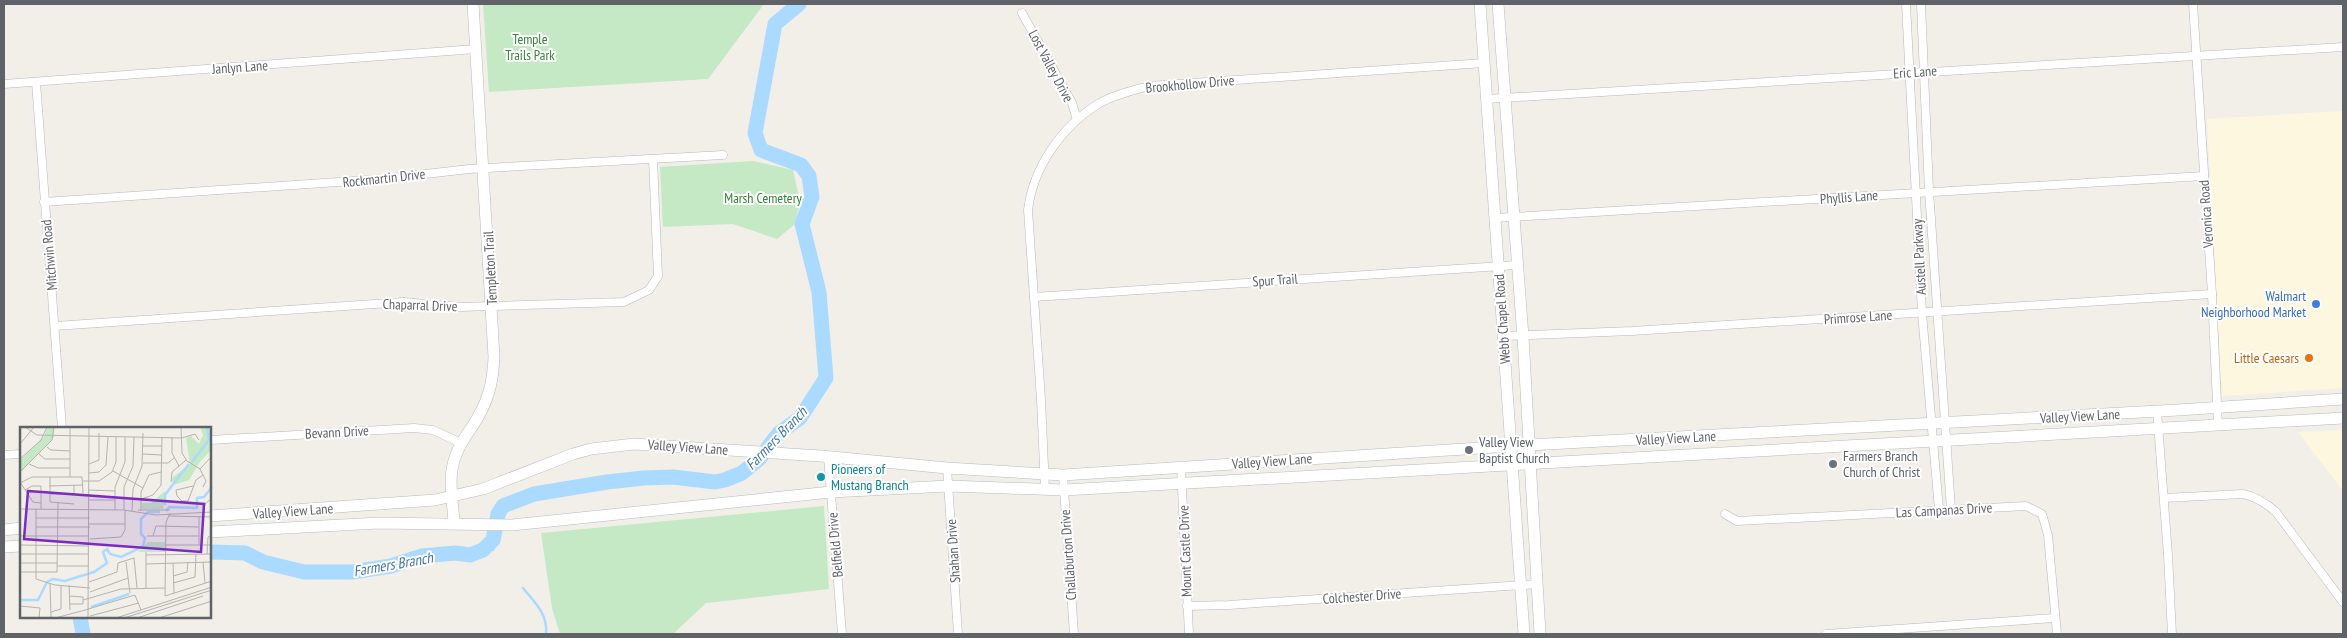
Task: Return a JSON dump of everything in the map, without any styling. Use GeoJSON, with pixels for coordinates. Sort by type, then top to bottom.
{"type":"FeatureCollection","features":[{"type":"Feature","properties":{"kind":"main road","name":"Templeton Trail"},"geometry":{"type":"LineString","coordinates":[[454,524],[452,472],[455,455],[490,393],[493,378],[492,305],[473,4]]}},
{"type":"Feature","properties":{"kind":"main road","name":"Webb Chapel Road"},"geometry":{"type":"LineString","coordinates":[[1480,4],[1524,634]]}},
{"type":"Feature","properties":{"kind":"main road","name":"Webb Chapel Road"},"geometry":{"type":"LineString","coordinates":[[1498,4],[1522,337],[1540,634]]}},
{"type":"Feature","properties":{"kind":"main road","name":"Valley View Lane"},"geometry":{"type":"LineString","coordinates":[[211,516],[397,504],[466,495],[502,483],[549,462],[592,449],[650,444],[828,456],[947,468],[1062,475],[1511,446],[1672,439],[2339,399]]}},
{"type":"Feature","properties":{"kind":"main road"},"geometry":{"type":"LineString","coordinates":[[2339,399],[2339,418]]}},
{"type":"Feature","properties":{"kind":"main road","name":"Valley View Lane"},"geometry":{"type":"LineString","coordinates":[[211,532],[379,523],[512,525],[831,492],[949,486],[1064,490],[2339,418]]}},
{"type":"Feature","properties":{"kind":"main road"},"geometry":{"type":"LineString","coordinates":[[1672,439],[1673,455]]}},
{"type":"Feature","properties":{"kind":"main road"},"geometry":{"type":"LineString","coordinates":[[4,530],[20,528]]}},
{"type":"Feature","properties":{"kind":"main road"},"geometry":{"type":"LineString","coordinates":[[4,547],[20,546]]}},
{"type":"Feature","properties":{"kind":"street","name":"Austell Parkway"},"geometry":{"type":"LineString","coordinates":[[1906,4],[1922,313],[1931,424],[1939,441],[1951,509]]}},
{"type":"Feature","properties":{"kind":"street","name":"Austell Parkway"},"geometry":{"type":"LineString","coordinates":[[1920,4],[1944,423],[1939,441],[1939,510]]}},
{"type":"Feature","properties":{"kind":"street","name":"Veronica Road"},"geometry":{"type":"LineString","coordinates":[[2193,4],[2212,294],[2218,425]]}},
{"type":"Feature","properties":{"kind":"street","name":"Lost Valley Drive"},"geometry":{"type":"LineString","coordinates":[[1022,13],[1072,103],[1077,120]]}},
{"type":"Feature","properties":{"kind":"street","name":"Eric Lane"},"geometry":{"type":"LineString","coordinates":[[1486,99],[2343,47]]}},
{"type":"Feature","properties":{"kind":"street","name":"Janlyn Lane"},"geometry":{"type":"LineString","coordinates":[[4,84],[476,49]]}},
{"type":"Feature","properties":{"kind":"street","name":"Brookhollow Drive"},"geometry":{"type":"LineString","coordinates":[[1045,489],[1042,400],[1028,224],[1032,189],[1051,151],[1064,133],[1077,120],[1097,105],[1149,86],[1484,63]]}},
{"type":"Feature","properties":{"kind":"street","name":"Mitchwin Road"},"geometry":{"type":"LineString","coordinates":[[36,82],[62,427]]}},
{"type":"Feature","properties":{"kind":"street","name":"Rockmartin Drive"},"geometry":{"type":"LineString","coordinates":[[44,202],[382,179],[484,169],[723,155]]}},
{"type":"Feature","properties":{"kind":"street","name":"Chaparral Drive"},"geometry":{"type":"LineString","coordinates":[[55,326],[404,302],[459,307],[624,302],[649,290],[658,276],[653,159]]}},
{"type":"Feature","properties":{"kind":"street","name":"Phyllis Lane"},"geometry":{"type":"LineString","coordinates":[[1494,218],[2204,176]]}},
{"type":"Feature","properties":{"kind":"street","name":"Spur Trail"},"geometry":{"type":"LineString","coordinates":[[1034,297],[1516,265]]}},
{"type":"Feature","properties":{"kind":"street","name":"Primrose Lane"},"geometry":{"type":"LineString","coordinates":[[1504,336],[1522,337],[2212,294]]}},
{"type":"Feature","properties":{"kind":"street"},"geometry":{"type":"LineString","coordinates":[[2157,411],[2172,634]]}},
{"type":"Feature","properties":{"kind":"street","name":"Bevann Drive"},"geometry":{"type":"LineString","coordinates":[[211,440],[414,428],[433,430],[461,443]]}},
{"type":"Feature","properties":{"kind":"street"},"geometry":{"type":"LineString","coordinates":[[4,455],[20,454]]}},
{"type":"Feature","properties":{"kind":"street","name":"Belfield Drive"},"geometry":{"type":"LineString","coordinates":[[828,456],[842,634]]}},
{"type":"Feature","properties":{"kind":"street","name":"Mount Castle Drive"},"geometry":{"type":"LineString","coordinates":[[1181,467],[1189,634]]}},
{"type":"Feature","properties":{"kind":"street","name":"Shahan Drive"},"geometry":{"type":"LineString","coordinates":[[947,468],[958,634]]}},
{"type":"Feature","properties":{"kind":"street","name":"Challaburton Drive"},"geometry":{"type":"LineString","coordinates":[[1062,475],[1074,634]]}},
{"type":"Feature","properties":{"kind":"street"},"geometry":{"type":"LineString","coordinates":[[2164,498],[2237,494],[2254,497],[2267,504],[2276,512],[2343,602]]}},
{"type":"Feature","properties":{"kind":"street","name":"Las Campanas Drive"},"geometry":{"type":"LineString","coordinates":[[1725,514],[1737,521],[2026,506],[2042,514],[2048,536],[2057,634]]}},
{"type":"Feature","properties":{"kind":"street","name":"Colchester Drive"},"geometry":{"type":"LineString","coordinates":[[1187,606],[1229,605],[1537,584]]}},
{"type":"Feature","properties":{"kind":"street"},"geometry":{"type":"LineString","coordinates":[[1826,634],[2055,618]]}},
{"type":"Feature","properties":{"kind":"shaded area"},"geometry":{"type":"Polygon","coordinates":[[[2343,111],[2343,388],[2222,396],[2207,119],[2343,111]]]}},
{"type":"Feature","properties":{"kind":"shaded area"},"geometry":{"type":"Polygon","coordinates":[[[2343,430],[2343,491],[2298,432],[2343,430]]]}},
{"type":"Feature","properties":{"kind":"green space","name":"Temple Trails Park"},"geometry":{"type":"Polygon","coordinates":[[[483,4],[764,4],[708,79],[489,92],[483,4]]]}},
{"type":"Feature","properties":{"kind":"green space","name":"Marsh Cemetery"},"geometry":{"type":"Polygon","coordinates":[[[753,161],[793,170],[800,202],[795,224],[777,239],[733,224],[663,227],[660,167],[753,161]]]}},
{"type":"Feature","properties":{"kind":"green space"},"geometry":{"type":"Polygon","coordinates":[[[824,506],[829,589],[706,603],[673,634],[560,634],[552,608],[541,533],[824,506]]]}},
{"type":"Feature","properties":{"kind":"waterway","name":"Farmers Branch"},"geometry":{"type":"LineString","coordinates":[[211,552],[245,553],[263,562],[304,572],[352,572],[391,566],[422,556],[455,553],[470,555],[483,550],[493,540],[498,514],[503,506],[534,494],[644,478],[673,477],[715,482],[742,473],[759,459],[779,433],[800,418],[826,378],[819,292],[802,224],[812,197],[809,176],[801,165],[761,150],[755,133],[775,24],[799,4]]}},
{"type":"Feature","properties":{"kind":"waterway","name":"Farmers Branch"},"geometry":{"type":"LineString","coordinates":[[488,544],[493,550]]}},
{"type":"Feature","properties":{"kind":"waterway"},"geometry":{"type":"LineString","coordinates":[[523,588],[543,615],[546,634]]}},
{"type":"Feature","properties":{"kind":"waterway","name":"Farmers Branch"},"geometry":{"type":"LineString","coordinates":[[80,618],[83,634]]}},
{"type":"Feature","properties":{"kind":"place","name":"Walmart Neighborhood Market"},"geometry":{"type":"Point","coordinates":[2316,304]}},
{"type":"Feature","properties":{"kind":"place","name":"Little Caesars"},"geometry":{"type":"Point","coordinates":[2309,358]}},
{"type":"Feature","properties":{"kind":"place","name":"Valley View Baptist Church"},"geometry":{"type":"Point","coordinates":[1469,450]}},
{"type":"Feature","properties":{"kind":"place","name":"Farmers Branch Church of Christ"},"geometry":{"type":"Point","coordinates":[1833,464]}},
{"type":"Feature","properties":{"kind":"place","name":"Pioneers of Mustang Branch"},"geometry":{"type":"Point","coordinates":[821,477]}}]}
